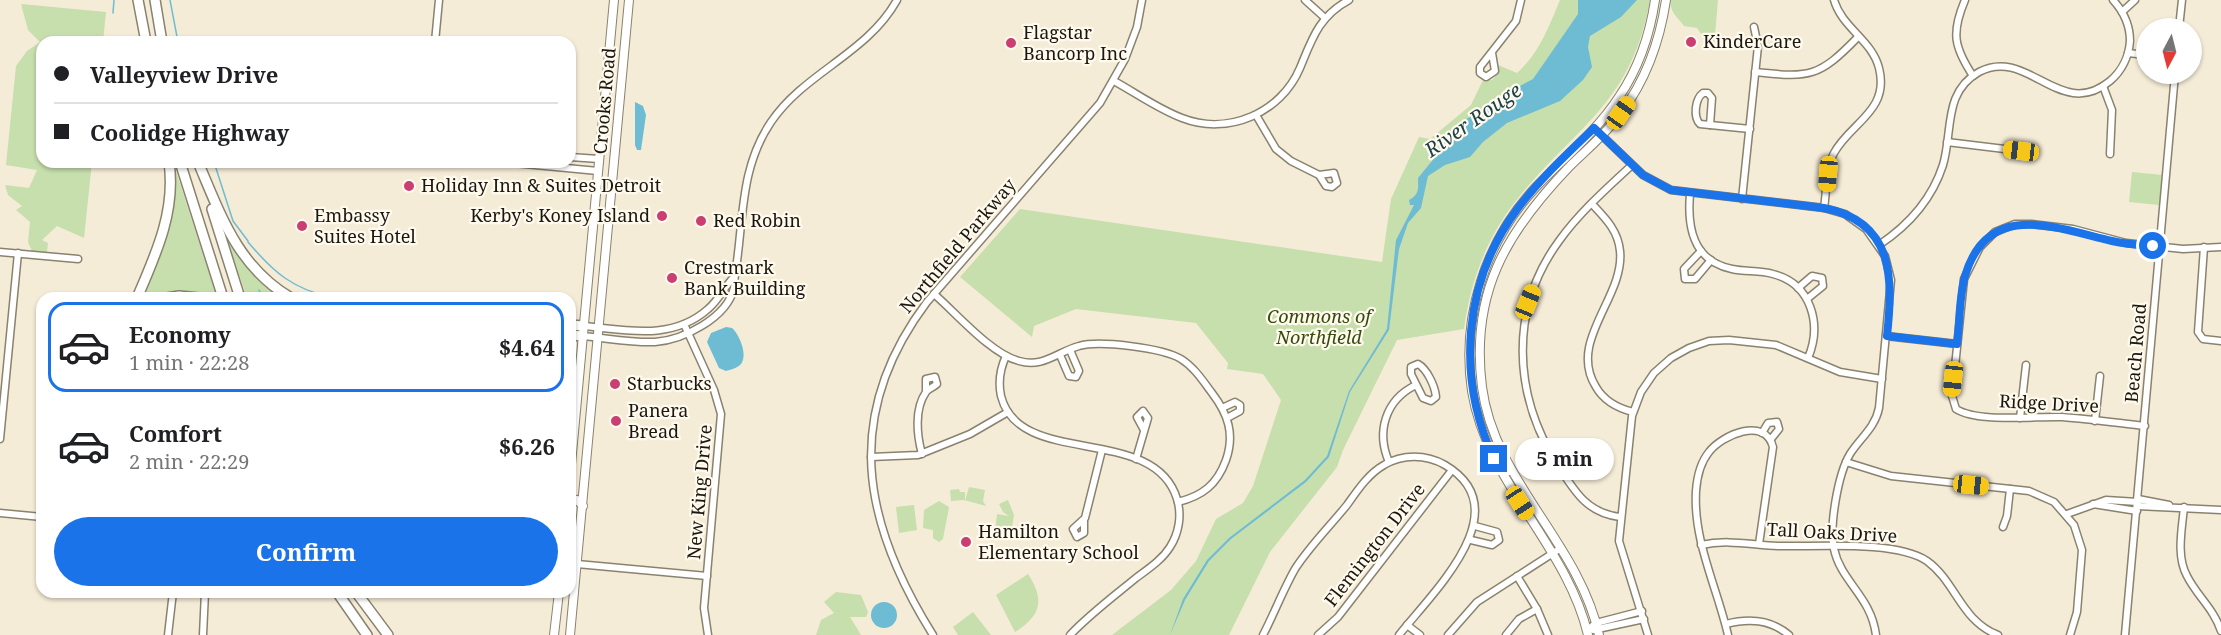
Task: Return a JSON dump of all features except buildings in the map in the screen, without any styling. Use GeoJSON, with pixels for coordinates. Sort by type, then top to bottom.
{"type":"FeatureCollection","features":[{"type":"Feature","properties":{"kind":"highway"},"geometry":{"type":"LineString","coordinates":[[138,0],[145,36]]}},
{"type":"Feature","properties":{"kind":"highway"},"geometry":{"type":"LineString","coordinates":[[155,0],[161,36]]}},
{"type":"Feature","properties":{"kind":"highway"},"geometry":{"type":"LineString","coordinates":[[139,292],[165,230],[171,184],[170,168]]}},
{"type":"Feature","properties":{"kind":"highway"},"geometry":{"type":"LineString","coordinates":[[182,168],[221,292]]}},
{"type":"Feature","properties":{"kind":"highway"},"geometry":{"type":"LineString","coordinates":[[200,168],[238,292]]}},
{"type":"Feature","properties":{"kind":"highway"},"geometry":{"type":"LineString","coordinates":[[201,168],[236,247],[263,279],[282,292]]}},
{"type":"Feature","properties":{"kind":"highway"},"geometry":{"type":"LineString","coordinates":[[576,328],[583,331]]}},
{"type":"Feature","properties":{"kind":"highway"},"geometry":{"type":"LineString","coordinates":[[576,333],[583,331]]}},
{"type":"Feature","properties":{"kind":"highway"},"geometry":{"type":"LineString","coordinates":[[341,598],[367,635]]}},
{"type":"Feature","properties":{"kind":"highway"},"geometry":{"type":"LineString","coordinates":[[360,598],[388,635]]}},
{"type":"Feature","properties":{"kind":"main road","name":"Crooks Road"},"geometry":{"type":"LineString","coordinates":[[576,408],[614,0]]}},
{"type":"Feature","properties":{"kind":"main road","name":"Crooks Road"},"geometry":{"type":"LineString","coordinates":[[576,558],[583,506],[629,0]]}},
{"type":"Feature","properties":{"kind":"main road"},"geometry":{"type":"LineString","coordinates":[[1587,632],[1576,598],[1552,554],[1501,472],[1483,433],[1471,383],[1470,329],[1477,293],[1489,258],[1504,228],[1535,188],[1615,104],[1640,56],[1655,0]]}},
{"type":"Feature","properties":{"kind":"main road"},"geometry":{"type":"LineString","coordinates":[[1597,629],[1582,585],[1512,471],[1492,428],[1481,380],[1481,326],[1494,273],[1515,231],[1538,201],[1602,135],[1628,103],[1655,50],[1666,0]]}},
{"type":"Feature","properties":{"kind":"main road"},"geometry":{"type":"LineString","coordinates":[[611,32],[619,38],[626,37]]}},
{"type":"Feature","properties":{"kind":"main road"},"geometry":{"type":"LineString","coordinates":[[608,67],[616,66],[622,73]]}},
{"type":"Feature","properties":{"kind":"main road"},"geometry":{"type":"LineString","coordinates":[[599,159],[606,160],[614,169]]}},
{"type":"Feature","properties":{"kind":"main road"},"geometry":{"type":"LineString","coordinates":[[588,276],[595,282],[603,282]]}},
{"type":"Feature","properties":{"kind":"main road"},"geometry":{"type":"LineString","coordinates":[[576,478],[585,479]]}},
{"type":"Feature","properties":{"kind":"main road"},"geometry":{"type":"LineString","coordinates":[[576,500],[583,506]]}},
{"type":"Feature","properties":{"kind":"main road"},"geometry":{"type":"LineString","coordinates":[[554,635],[559,598]]}},
{"type":"Feature","properties":{"kind":"main road"},"geometry":{"type":"LineString","coordinates":[[568,598],[573,604]]}},
{"type":"Feature","properties":{"kind":"main road","name":"Crooks Road"},"geometry":{"type":"LineString","coordinates":[[570,635],[573,598]]}},
{"type":"Feature","properties":{"kind":"street"},"geometry":{"type":"LineString","coordinates":[[436,36],[439,0]]}},
{"type":"Feature","properties":{"kind":"street"},"geometry":{"type":"LineString","coordinates":[[583,331],[598,338],[656,342],[688,333],[708,321],[723,306],[735,287],[734,277],[745,184],[762,136],[777,114],[796,93],[868,39],[897,0]]}},
{"type":"Feature","properties":{"kind":"street","name":"Northfield Parkway"},"geometry":{"type":"LineString","coordinates":[[933,635],[884,539],[875,505],[871,458],[874,414],[886,371],[906,331],[934,294],[1084,123],[1114,81],[1133,38],[1142,0]]}},
{"type":"Feature","properties":{"kind":"street"},"geometry":{"type":"LineString","coordinates":[[1305,0],[1325,18]]}},
{"type":"Feature","properties":{"kind":"street"},"geometry":{"type":"LineString","coordinates":[[1114,81],[1172,114],[1194,122],[1227,124],[1256,115],[1279,99],[1293,81],[1314,32],[1325,18],[1349,0]]}},
{"type":"Feature","properties":{"kind":"street"},"geometry":{"type":"LineString","coordinates":[[1492,53],[1516,21],[1521,0]]}},
{"type":"Feature","properties":{"kind":"street"},"geometry":{"type":"LineString","coordinates":[[1824,208],[1832,156],[1842,142],[1870,114],[1879,93],[1878,65],[1869,48],[1841,18],[1834,0]]}},
{"type":"Feature","properties":{"kind":"street"},"geometry":{"type":"LineString","coordinates":[[1965,0],[1957,20],[1956,40],[1961,58],[1973,76]]}},
{"type":"Feature","properties":{"kind":"street"},"geometry":{"type":"LineString","coordinates":[[1879,245],[1906,224],[1926,200],[1939,176],[1947,142],[1952,103],[1961,87],[1973,76],[1990,68],[2008,67],[2026,71],[2063,92],[2082,93],[2103,86],[2117,74],[2128,53],[2129,32],[2122,12],[2114,0]]}},
{"type":"Feature","properties":{"kind":"street"},"geometry":{"type":"LineString","coordinates":[[2122,12],[2135,0]]}},
{"type":"Feature","properties":{"kind":"street"},"geometry":{"type":"LineString","coordinates":[[2180,18],[2182,0]]}},
{"type":"Feature","properties":{"kind":"street"},"geometry":{"type":"LineString","coordinates":[[1742,200],[1758,46],[1754,27]]}},
{"type":"Feature","properties":{"kind":"street"},"geometry":{"type":"LineString","coordinates":[[1755,72],[1792,76],[1816,72],[1830,64],[1858,36]]}},
{"type":"Feature","properties":{"kind":"street"},"geometry":{"type":"LineString","coordinates":[[2128,53],[2136,54]]}},
{"type":"Feature","properties":{"kind":"street","name":"Beach Road"},"geometry":{"type":"LineString","coordinates":[[2125,635],[2174,84]]}},
{"type":"Feature","properties":{"kind":"street"},"geometry":{"type":"LineString","coordinates":[[2103,86],[2112,110],[2110,154]]}},
{"type":"Feature","properties":{"kind":"street"},"geometry":{"type":"LineString","coordinates":[[1710,125],[1712,98],[1708,93],[1703,93],[1698,98],[1696,117],[1699,123],[1710,125],[1750,129]]}},
{"type":"Feature","properties":{"kind":"street"},"geometry":{"type":"LineString","coordinates":[[1256,115],[1279,152],[1291,161],[1319,175]]}},
{"type":"Feature","properties":{"kind":"street"},"geometry":{"type":"LineString","coordinates":[[1594,128],[1632,165],[1657,184],[1690,194],[1824,208],[1855,220],[1879,245],[1887,262],[1891,285],[1882,379],[1875,421],[1846,462],[1835,511],[1833,546],[1841,567],[1867,604],[1876,635]]}},
{"type":"Feature","properties":{"kind":"street"},"geometry":{"type":"LineString","coordinates":[[1947,142],[2021,151]]}},
{"type":"Feature","properties":{"kind":"street"},"geometry":{"type":"LineString","coordinates":[[576,157],[599,159]]}},
{"type":"Feature","properties":{"kind":"street"},"geometry":{"type":"LineString","coordinates":[[1620,517],[1598,512],[1576,494],[1537,428],[1526,394],[1522,369],[1523,336],[1528,302],[1540,271],[1560,240],[1592,204],[1632,165]]}},
{"type":"Feature","properties":{"kind":"street"},"geometry":{"type":"LineString","coordinates":[[575,168],[598,171]]}},
{"type":"Feature","properties":{"kind":"street"},"geometry":{"type":"LineString","coordinates":[[1690,194],[1690,231],[1701,251],[1711,260],[1731,269],[1775,275],[1798,288],[1807,299],[1815,328],[1808,358]]}},
{"type":"Feature","properties":{"kind":"street"},"geometry":{"type":"LineString","coordinates":[[1592,204],[1612,226],[1621,252],[1619,269],[1588,350],[1590,373],[1596,387],[1607,400],[1620,408],[1633,412]]}},
{"type":"Feature","properties":{"kind":"street"},"geometry":{"type":"LineString","coordinates":[[1887,336],[1957,344],[1966,272],[1983,242],[2002,228],[2024,224],[2058,227],[2118,242],[2160,247],[2221,247]]}},
{"type":"Feature","properties":{"kind":"street"},"geometry":{"type":"LineString","coordinates":[[2204,247],[2198,332],[2203,339],[2221,341]]}},
{"type":"Feature","properties":{"kind":"street"},"geometry":{"type":"LineString","coordinates":[[1701,251],[1684,269],[1685,279],[1695,279],[1711,260]]}},
{"type":"Feature","properties":{"kind":"street"},"geometry":{"type":"LineString","coordinates":[[0,252],[78,259]]}},
{"type":"Feature","properties":{"kind":"street"},"geometry":{"type":"LineString","coordinates":[[0,439],[3,384],[18,254]]}},
{"type":"Feature","properties":{"kind":"street"},"geometry":{"type":"LineString","coordinates":[[1798,288],[1812,276],[1822,278],[1823,286],[1807,299]]}},
{"type":"Feature","properties":{"kind":"street"},"geometry":{"type":"LineString","coordinates":[[583,331],[599,328],[656,332],[684,324],[700,316],[716,301],[734,277]]}},
{"type":"Feature","properties":{"kind":"street"},"geometry":{"type":"LineString","coordinates":[[934,294],[1006,356],[1018,361],[1035,363],[1070,350],[1098,344],[1173,355],[1189,366],[1222,408],[1227,418],[1230,446],[1220,475],[1204,492],[1178,502]]}},
{"type":"Feature","properties":{"kind":"street"},"geometry":{"type":"LineString","coordinates":[[716,301],[723,306]]}},
{"type":"Feature","properties":{"kind":"street","name":"New King Drive"},"geometry":{"type":"LineString","coordinates":[[576,566],[707,576],[721,414],[714,390],[684,324]]}},
{"type":"Feature","properties":{"kind":"street"},"geometry":{"type":"LineString","coordinates":[[1648,635],[1620,548],[1620,517],[1633,412],[1645,385],[1660,367],[1675,355],[1699,344],[1723,340],[1765,343],[1786,348],[1847,374],[1882,379]]}},
{"type":"Feature","properties":{"kind":"street","name":"Ridge Drive"},"geometry":{"type":"LineString","coordinates":[[1957,344],[1953,407],[1966,413],[2020,418],[2062,417],[2145,426]]}},
{"type":"Feature","properties":{"kind":"street"},"geometry":{"type":"LineString","coordinates":[[1060,355],[1069,376],[1076,377],[1079,370],[1070,350]]}},
{"type":"Feature","properties":{"kind":"street"},"geometry":{"type":"LineString","coordinates":[[1006,356],[1000,383],[1002,399],[1008,412],[1018,424],[1035,433],[1136,459],[1152,466],[1163,475],[1178,502],[1178,527],[1168,550],[1070,635]]}},
{"type":"Feature","properties":{"kind":"street"},"geometry":{"type":"LineString","coordinates":[[1418,364],[1424,367],[1436,394],[1435,399],[1424,400],[1416,385],[1410,369],[1418,364]]}},
{"type":"Feature","properties":{"kind":"street"},"geometry":{"type":"LineString","coordinates":[[2020,418],[2026,365]]}},
{"type":"Feature","properties":{"kind":"street"},"geometry":{"type":"LineString","coordinates":[[2095,421],[2100,376]]}},
{"type":"Feature","properties":{"kind":"street"},"geometry":{"type":"LineString","coordinates":[[1389,462],[1382,437],[1387,413],[1403,393],[1416,385]]}},
{"type":"Feature","properties":{"kind":"street"},"geometry":{"type":"LineString","coordinates":[[922,454],[917,429],[926,392]]}},
{"type":"Feature","properties":{"kind":"street"},"geometry":{"type":"LineString","coordinates":[[1222,408],[1235,402],[1240,405],[1240,411],[1227,418]]}},
{"type":"Feature","properties":{"kind":"street"},"geometry":{"type":"LineString","coordinates":[[871,458],[904,458],[922,454],[970,434],[1008,412]]}},
{"type":"Feature","properties":{"kind":"street"},"geometry":{"type":"LineString","coordinates":[[1136,459],[1144,430]]}},
{"type":"Feature","properties":{"kind":"street"},"geometry":{"type":"LineString","coordinates":[[1728,635],[1701,546],[1695,500],[1702,462],[1713,447],[1725,438],[1741,432],[1767,436],[1773,451],[1759,544]]}},
{"type":"Feature","properties":{"kind":"street"},"geometry":{"type":"LineString","coordinates":[[1083,521],[1102,450]]}},
{"type":"Feature","properties":{"kind":"street"},"geometry":{"type":"LineString","coordinates":[[1264,635],[1296,569],[1371,474],[1389,462],[1407,457],[1425,458],[1452,470],[1470,494],[1475,513],[1475,526],[1471,540],[1462,556],[1399,635]]}},
{"type":"Feature","properties":{"kind":"street"},"geometry":{"type":"LineString","coordinates":[[1846,462],[1892,476],[2010,489],[2045,497],[2067,514],[2079,535],[2082,557],[2077,612],[2070,635]]}},
{"type":"Feature","properties":{"kind":"street","name":"Flemington Drive"},"geometry":{"type":"LineString","coordinates":[[1318,635],[1338,617],[1452,470]]}},
{"type":"Feature","properties":{"kind":"street"},"geometry":{"type":"LineString","coordinates":[[2003,527],[2007,516],[2010,489]]}},
{"type":"Feature","properties":{"kind":"street"},"geometry":{"type":"LineString","coordinates":[[2067,514],[2106,500],[2138,505],[2221,510]]}},
{"type":"Feature","properties":{"kind":"street"},"geometry":{"type":"LineString","coordinates":[[2184,507],[2181,541],[2182,564],[2186,575],[2214,614],[2221,631]]}},
{"type":"Feature","properties":{"kind":"street"},"geometry":{"type":"LineString","coordinates":[[0,513],[36,516]]}},
{"type":"Feature","properties":{"kind":"street"},"geometry":{"type":"LineString","coordinates":[[1471,540],[1492,545],[1499,540],[1497,532],[1475,526]]}},
{"type":"Feature","properties":{"kind":"street","name":"Tall Oaks Drive"},"geometry":{"type":"LineString","coordinates":[[1701,546],[1728,542],[1833,546],[1902,552],[1919,557],[1937,570],[1970,617],[1998,635]]}},
{"type":"Feature","properties":{"kind":"street"},"geometry":{"type":"LineString","coordinates":[[1448,635],[1478,602],[1561,548]]}},
{"type":"Feature","properties":{"kind":"street"},"geometry":{"type":"LineString","coordinates":[[707,576],[704,614],[708,635]]}},
{"type":"Feature","properties":{"kind":"street"},"geometry":{"type":"LineString","coordinates":[[1517,576],[1537,609],[1548,635]]}},
{"type":"Feature","properties":{"kind":"street"},"geometry":{"type":"LineString","coordinates":[[168,635],[171,598]]}},
{"type":"Feature","properties":{"kind":"street"},"geometry":{"type":"LineString","coordinates":[[203,635],[205,598]]}},
{"type":"Feature","properties":{"kind":"street"},"geometry":{"type":"LineString","coordinates":[[1506,635],[1519,619],[1537,609]]}},
{"type":"Feature","properties":{"kind":"street"},"geometry":{"type":"LineString","coordinates":[[1597,629],[1642,611]]}},
{"type":"Feature","properties":{"kind":"street"},"geometry":{"type":"LineString","coordinates":[[1587,632],[1644,619]]}},
{"type":"Feature","properties":{"kind":"street"},"geometry":{"type":"LineString","coordinates":[[1726,624],[1760,621],[1776,626],[1789,635]]}},
{"type":"Feature","properties":{"kind":"street"},"geometry":{"type":"LineString","coordinates":[[1407,625],[1420,635]]}},
{"type":"Feature","properties":{"kind":"green space","name":"Commons of Northfield"},"geometry":{"type":"Polygon","coordinates":[[[1560,0],[1650,0],[1641,36],[1629,66],[1614,91],[1598,113],[1515,202],[1496,231],[1475,278],[1464,329],[1397,340],[1343,450],[1337,467],[1270,552],[1229,635],[1112,635],[1171,590],[1196,561],[1216,519],[1243,503],[1253,486],[1281,400],[1263,374],[1227,369],[1228,363],[1196,323],[1076,309],[1034,326],[1032,337],[960,277],[1020,209],[1382,262],[1391,199],[1419,137],[1430,139],[1471,105],[1483,80],[1492,80],[1497,75],[1498,65],[1517,73],[1538,48],[1560,0]]]}},
{"type":"Feature","properties":{"kind":"green space"},"geometry":{"type":"Polygon","coordinates":[[[1671,0],[1718,0],[1714,46],[1704,44],[1697,28],[1684,26],[1673,11],[1671,0]]]}},
{"type":"Feature","properties":{"kind":"green space"},"geometry":{"type":"Polygon","coordinates":[[[21,4],[106,12],[104,36],[36,36],[36,38],[28,30],[21,4]]]}},
{"type":"Feature","properties":{"kind":"green space"},"geometry":{"type":"Polygon","coordinates":[[[36,45],[36,168],[91,168],[84,238],[57,226],[42,240],[48,243],[47,252],[32,251],[28,242],[30,222],[16,210],[22,206],[8,195],[5,185],[29,188],[37,170],[6,165],[16,66],[27,51],[36,45]]]}},
{"type":"Feature","properties":{"kind":"green space"},"geometry":{"type":"Polygon","coordinates":[[[173,168],[175,168],[215,292],[143,292],[166,237],[172,212],[173,168]]]}},
{"type":"Feature","properties":{"kind":"green space"},"geometry":{"type":"Polygon","coordinates":[[[2132,172],[2162,175],[2159,205],[2129,202],[2132,172]]]}},
{"type":"Feature","properties":{"kind":"green space"},"geometry":{"type":"Polygon","coordinates":[[[227,239],[255,275],[277,292],[245,292],[227,239]]]}},
{"type":"Feature","properties":{"kind":"green space"},"geometry":{"type":"Polygon","coordinates":[[[969,487],[985,490],[983,501],[986,506],[965,500],[969,487]]]}},
{"type":"Feature","properties":{"kind":"green space"},"geometry":{"type":"Polygon","coordinates":[[[959,489],[960,492],[965,492],[965,500],[951,501],[950,490],[959,489]]]}},
{"type":"Feature","properties":{"kind":"green space"},"geometry":{"type":"Polygon","coordinates":[[[1008,500],[1014,515],[1011,532],[1004,531],[1001,527],[995,531],[997,514],[1009,516],[1003,512],[999,504],[1008,500]]]}},
{"type":"Feature","properties":{"kind":"green space"},"geometry":{"type":"Polygon","coordinates":[[[939,501],[949,507],[943,539],[939,542],[933,538],[933,530],[923,528],[924,510],[939,501]]]}},
{"type":"Feature","properties":{"kind":"green space"},"geometry":{"type":"Polygon","coordinates":[[[914,505],[917,530],[899,533],[896,507],[914,505]]]}},
{"type":"Feature","properties":{"kind":"green space"},"geometry":{"type":"Polygon","coordinates":[[[1028,574],[1037,592],[1038,607],[1030,620],[1015,632],[996,595],[1028,574]]]}},
{"type":"Feature","properties":{"kind":"green space"},"geometry":{"type":"Polygon","coordinates":[[[836,592],[861,595],[868,612],[866,617],[850,617],[861,635],[816,635],[821,620],[834,613],[824,602],[836,592]]]}},
{"type":"Feature","properties":{"kind":"green space"},"geometry":{"type":"Polygon","coordinates":[[[973,612],[991,635],[958,635],[953,627],[973,612]]]}},
{"type":"Feature","properties":{"kind":"water","name":"River Rouge"},"geometry":{"type":"Polygon","coordinates":[[[1578,0],[1637,0],[1621,17],[1590,36],[1588,47],[1592,67],[1583,80],[1560,101],[1507,123],[1483,142],[1470,157],[1445,165],[1428,176],[1421,208],[1408,223],[1399,249],[1389,330],[1350,392],[1329,457],[1306,482],[1231,539],[1209,561],[1185,600],[1170,635],[1183,599],[1207,560],[1229,538],[1305,480],[1327,456],[1349,391],[1387,329],[1396,240],[1414,205],[1410,205],[1409,200],[1417,193],[1418,178],[1436,156],[1444,139],[1455,127],[1499,97],[1533,79],[1578,14],[1578,0]]]}},
{"type":"Feature","properties":{"kind":"water"},"geometry":{"type":"Polygon","coordinates":[[[635,102],[643,106],[646,115],[641,150],[637,150],[635,145],[635,102]]]}},
{"type":"Feature","properties":{"kind":"water"},"geometry":{"type":"Polygon","coordinates":[[[726,327],[732,328],[737,335],[744,356],[740,365],[726,371],[719,368],[707,342],[711,333],[726,327]]]}},
{"type":"Feature","properties":{"kind":"water"},"geometry":{"type":"Polygon","coordinates":[[[884,602],[893,606],[897,615],[893,624],[884,628],[875,624],[871,615],[875,606],[884,602]]]}},
{"type":"Feature","properties":{"kind":"waterway"},"geometry":{"type":"LineString","coordinates":[[113,13],[114,0]]}},
{"type":"Feature","properties":{"kind":"waterway"},"geometry":{"type":"LineString","coordinates":[[170,0],[177,36]]}},
{"type":"Feature","properties":{"kind":"waterway"},"geometry":{"type":"LineString","coordinates":[[216,168],[233,221],[248,241]]}},
{"type":"Feature","properties":{"kind":"waterway"},"geometry":{"type":"LineString","coordinates":[[248,242],[267,263],[285,278],[312,292]]}},
{"type":"Feature","properties":{"kind":"place","name":"KinderCare"},"geometry":{"type":"Point","coordinates":[1691,42]}},
{"type":"Feature","properties":{"kind":"place","name":"Flagstar Bancorp Inc"},"geometry":{"type":"Point","coordinates":[1011,43]}},
{"type":"Feature","properties":{"kind":"place","name":"Holiday Inn & Suites Detroit"},"geometry":{"type":"Point","coordinates":[409,186]}},
{"type":"Feature","properties":{"kind":"place","name":"Kerby's Koney Island"},"geometry":{"type":"Point","coordinates":[662,216]}},
{"type":"Feature","properties":{"kind":"place","name":"Red Robin"},"geometry":{"type":"Point","coordinates":[701,221]}},
{"type":"Feature","properties":{"kind":"place","name":"Embassy Suites Hotel"},"geometry":{"type":"Point","coordinates":[302,226]}},
{"type":"Feature","properties":{"kind":"place","name":"Crestmark Bank Building"},"geometry":{"type":"Point","coordinates":[672,278]}},
{"type":"Feature","properties":{"kind":"place","name":"Starbucks"},"geometry":{"type":"Point","coordinates":[615,384]}},
{"type":"Feature","properties":{"kind":"place","name":"Panera Bread"},"geometry":{"type":"Point","coordinates":[616,421]}},
{"type":"Feature","properties":{"kind":"place","name":"Hamilton Elementary School"},"geometry":{"type":"Point","coordinates":[966,542]}},
{"type":"Feature","properties":{"kind":"route"},"geometry":{"type":"LineString","coordinates":[[1494,459],[1483,433],[1471,383],[1471,321],[1477,293],[1489,258],[1504,228],[1535,188],[1594,128],[1643,175],[1671,190],[1824,208],[1845,214],[1859,223],[1879,245],[1889,268],[1891,291],[1887,336],[1957,344],[1966,272],[1983,242],[1995,232],[2014,224],[2073,229],[2118,242],[2153,246]]}}]}
